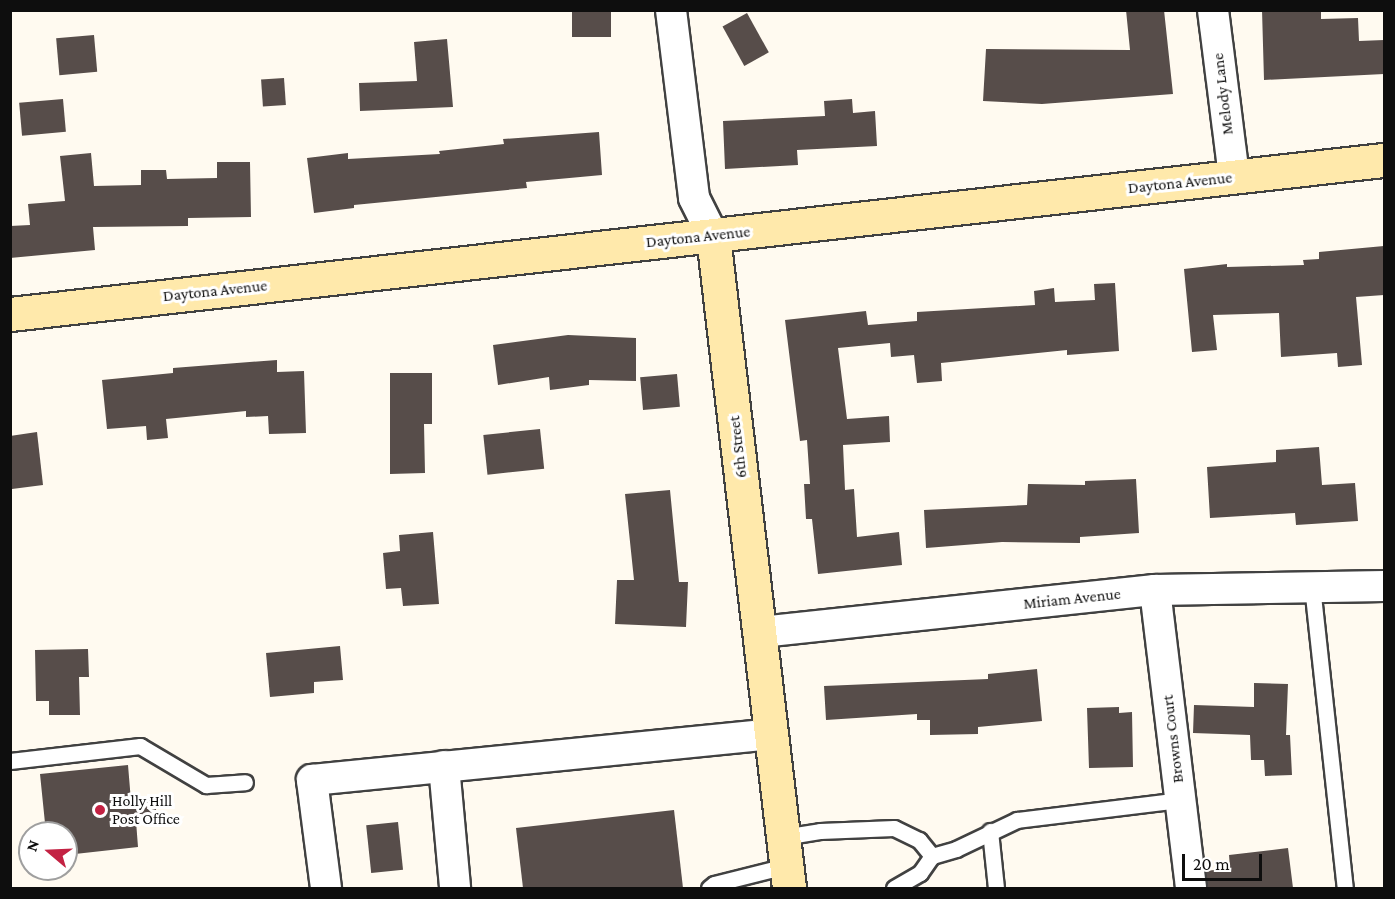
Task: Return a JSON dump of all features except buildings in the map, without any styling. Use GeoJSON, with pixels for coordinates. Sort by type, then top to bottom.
{"type":"FeatureCollection","features":[{"type":"Feature","properties":{"kind":"street","name":"6th Street"},"geometry":{"type":"LineString","coordinates":[[671,10],[694,198],[713,236],[786,864]]}},
{"type":"Feature","properties":{"kind":"street","name":"Melody Lane"},"geometry":{"type":"LineString","coordinates":[[1213,10],[1234,177]]}},
{"type":"Feature","properties":{"kind":"street","name":"Daytona Avenue"},"geometry":{"type":"LineString","coordinates":[[10,314],[1384,160]]}},
{"type":"Feature","properties":{"kind":"street","name":"Miriam Avenue"},"geometry":{"type":"LineString","coordinates":[[760,632],[1155,590],[1384,586]]}},
{"type":"Feature","properties":{"kind":"street","name":"Browns Court"},"geometry":{"type":"LineString","coordinates":[[1155,590],[1191,888]]}},
{"type":"Feature","properties":{"kind":"street"},"geometry":{"type":"LineString","coordinates":[[326,888],[312,780],[772,734]]}},
{"type":"Feature","properties":{"kind":"street"},"geometry":{"type":"LineString","coordinates":[[444,766],[454,888]]}},
{"type":"Feature","properties":{"kind":"lane"},"geometry":{"type":"LineString","coordinates":[[1312,586],[1346,888]]}},
{"type":"Feature","properties":{"kind":"lane"},"geometry":{"type":"LineString","coordinates":[[10,761],[140,746],[206,785],[245,782]]}},
{"type":"Feature","properties":{"kind":"lane"},"geometry":{"type":"LineString","coordinates":[[894,888],[920,873],[932,855],[964,846],[990,831],[1017,820],[1180,800]]}},
{"type":"Feature","properties":{"kind":"lane"},"geometry":{"type":"LineString","coordinates":[[709,888],[714,884],[786,864],[820,831],[894,828],[919,840],[932,855]]}},
{"type":"Feature","properties":{"kind":"lane"},"geometry":{"type":"LineString","coordinates":[[990,831],[996,888]]}},
{"type":"Feature","properties":{"kind":"place","name":"Holly Hill Post Office"},"geometry":{"type":"Point","coordinates":[100,810]}}]}
